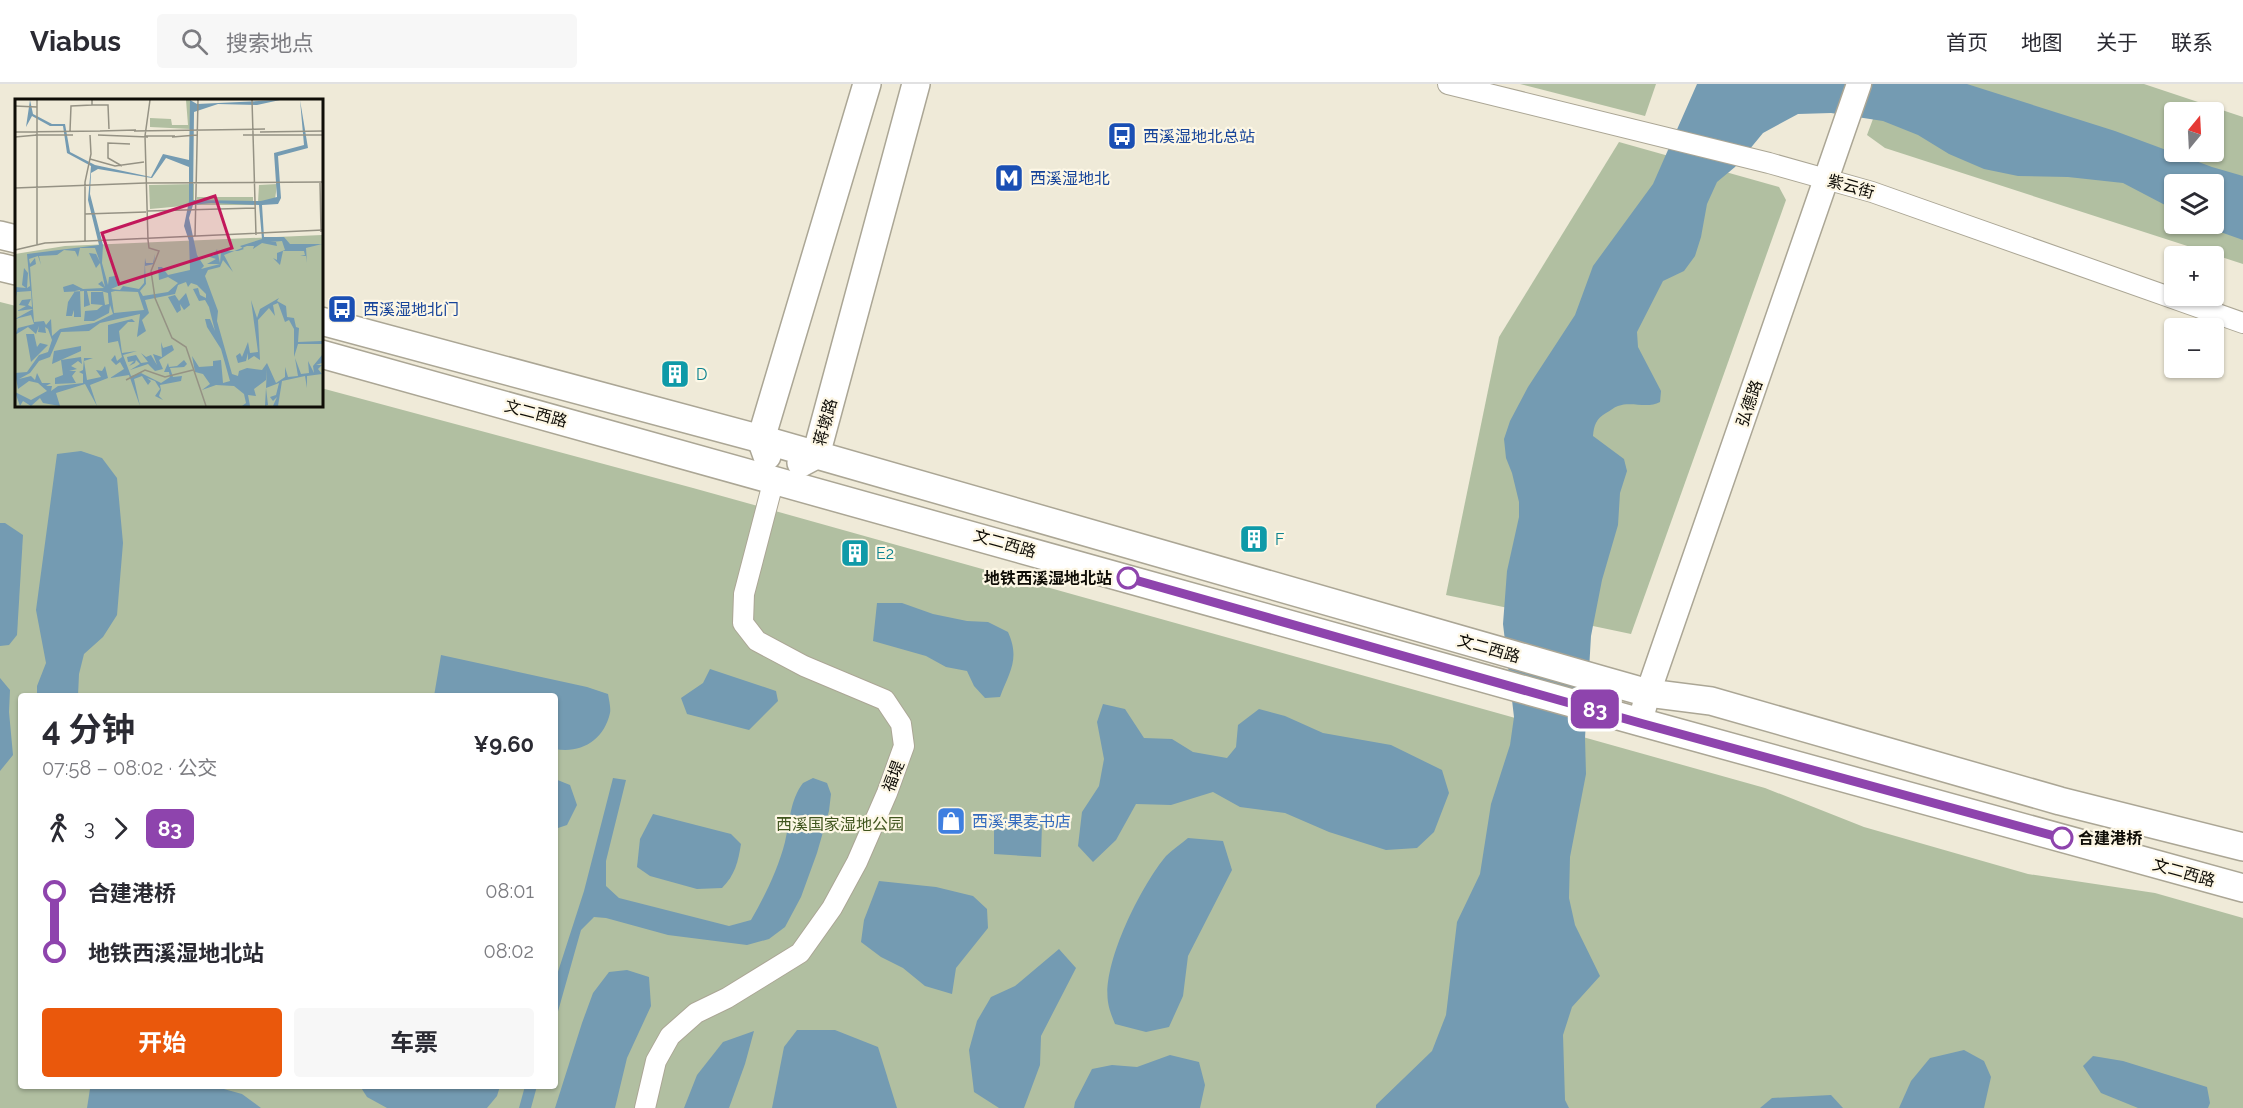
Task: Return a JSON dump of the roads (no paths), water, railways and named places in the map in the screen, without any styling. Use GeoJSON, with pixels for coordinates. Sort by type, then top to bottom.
{"type":"FeatureCollection","features":[{"type":"Feature","properties":{"kind":"main road"},"geometry":{"type":"LineString","coordinates":[[774,479],[761,439],[867,84]]}},
{"type":"Feature","properties":{"kind":"main road","name":"蒋墩路"},"geometry":{"type":"LineString","coordinates":[[774,479],[816,455],[916,84]]}},
{"type":"Feature","properties":{"kind":"main road"},"geometry":{"type":"LineString","coordinates":[[0,235],[15,239]]}},
{"type":"Feature","properties":{"kind":"main road"},"geometry":{"type":"LineString","coordinates":[[0,267],[15,271]]}},
{"type":"Feature","properties":{"kind":"main road","name":"文二西路"},"geometry":{"type":"LineString","coordinates":[[322,321],[761,439],[1648,693],[1711,701],[2060,801],[2243,847]]}},
{"type":"Feature","properties":{"kind":"main road","name":"文二西路"},"geometry":{"type":"LineString","coordinates":[[322,354],[1594,708],[1640,723],[2243,888]]}},
{"type":"Feature","properties":{"kind":"street","name":"紫云街"},"geometry":{"type":"LineString","coordinates":[[1449,84],[1769,163],[1872,192],[2243,323]]}},
{"type":"Feature","properties":{"kind":"street","name":"弘德路"},"geometry":{"type":"LineString","coordinates":[[1640,723],[1648,693],[1859,84]]}},
{"type":"Feature","properties":{"kind":"street","name":"福堤"},"geometry":{"type":"LineString","coordinates":[[645,1108],[656,1061],[670,1036],[696,1013],[727,998],[800,952],[832,908],[857,861],[887,793],[904,746],[901,724],[885,700],[804,666],[757,641],[743,623],[744,594],[774,479]]}},
{"type":"Feature","properties":{"kind":"water"},"geometry":{"type":"Polygon","coordinates":[[[1697,84],[1967,84],[2115,131],[2164,149],[2164,162],[2199,162],[2243,176],[2243,240],[2224,233],[2224,174],[2164,174],[2164,204],[2123,183],[2068,177],[2018,176],[1984,169],[1949,154],[1918,135],[1883,121],[1831,113],[1798,114],[1763,133],[1735,167],[1717,182],[1707,204],[1695,256],[1684,271],[1663,281],[1637,332],[1638,347],[1661,391],[1660,402],[1650,405],[1629,404],[1616,407],[1600,418],[1594,429],[1593,436],[1624,459],[1627,471],[1620,493],[1618,525],[1602,580],[1591,636],[1585,738],[1586,774],[1570,857],[1569,898],[1575,925],[1600,976],[1572,1007],[1563,1035],[1565,1100],[1569,1108],[1376,1108],[1376,1105],[1432,1051],[1446,1015],[1457,922],[1480,874],[1491,804],[1510,745],[1514,717],[1503,624],[1507,571],[1519,517],[1519,502],[1506,458],[1504,439],[1510,421],[1528,387],[1575,315],[1593,266],[1653,184],[1697,84]]]}},
{"type":"Feature","properties":{"kind":"water"},"geometry":{"type":"Polygon","coordinates":[[[81,451],[102,458],[117,478],[123,543],[117,615],[103,637],[84,654],[79,674],[78,693],[37,693],[37,686],[46,663],[36,610],[57,454],[81,451]]]}},
{"type":"Feature","properties":{"kind":"water"},"geometry":{"type":"Polygon","coordinates":[[[0,523],[5,523],[23,535],[17,635],[9,645],[0,646],[0,523]]]}},
{"type":"Feature","properties":{"kind":"water"},"geometry":{"type":"Polygon","coordinates":[[[877,603],[902,603],[933,614],[967,621],[988,622],[1008,632],[1012,641],[1013,658],[1000,697],[985,698],[974,686],[967,671],[946,667],[926,656],[873,641],[877,603]]]}},
{"type":"Feature","properties":{"kind":"water"},"geometry":{"type":"Polygon","coordinates":[[[441,655],[587,687],[608,694],[610,711],[607,723],[597,738],[582,747],[558,749],[558,693],[435,693],[441,655]]]}},
{"type":"Feature","properties":{"kind":"water"},"geometry":{"type":"Polygon","coordinates":[[[710,669],[776,691],[778,701],[749,730],[687,714],[681,698],[703,683],[710,669]]]}},
{"type":"Feature","properties":{"kind":"water"},"geometry":{"type":"Polygon","coordinates":[[[0,678],[10,690],[9,712],[13,755],[0,771],[0,678]]]}},
{"type":"Feature","properties":{"kind":"water"},"geometry":{"type":"Polygon","coordinates":[[[1103,704],[1125,709],[1144,738],[1172,739],[1193,752],[1227,758],[1236,747],[1238,725],[1259,709],[1285,716],[1323,733],[1391,745],[1442,770],[1449,793],[1434,832],[1417,848],[1386,850],[1329,832],[1285,813],[1240,807],[1213,792],[1171,805],[1136,804],[1116,840],[1093,862],[1078,846],[1082,812],[1099,786],[1104,759],[1097,722],[1103,704]]]}},
{"type":"Feature","properties":{"kind":"water"},"geometry":{"type":"Polygon","coordinates":[[[613,778],[626,780],[606,861],[606,886],[619,898],[729,926],[751,920],[779,862],[793,804],[799,790],[803,783],[813,778],[827,783],[831,794],[829,811],[817,853],[801,897],[785,927],[769,939],[747,945],[668,935],[606,918],[594,917],[581,930],[558,1011],[558,972],[584,891],[613,778]]]}},
{"type":"Feature","properties":{"kind":"water"},"geometry":{"type":"Polygon","coordinates":[[[558,780],[570,785],[577,805],[567,825],[558,828],[558,780]]]}},
{"type":"Feature","properties":{"kind":"water"},"geometry":{"type":"Polygon","coordinates":[[[653,814],[731,834],[741,844],[735,868],[722,888],[697,889],[650,876],[637,867],[640,839],[653,814]]]}},
{"type":"Feature","properties":{"kind":"water"},"geometry":{"type":"Polygon","coordinates":[[[994,816],[1042,823],[1041,857],[994,854],[994,816]]]}},
{"type":"Feature","properties":{"kind":"water"},"geometry":{"type":"Polygon","coordinates":[[[1188,838],[1223,841],[1232,870],[1188,956],[1183,996],[1169,1027],[1146,1032],[1115,1024],[1108,1005],[1108,986],[1111,967],[1125,926],[1156,869],[1166,856],[1188,838]]]}},
{"type":"Feature","properties":{"kind":"water"},"geometry":{"type":"Polygon","coordinates":[[[879,881],[936,887],[973,896],[987,909],[988,928],[956,968],[952,994],[925,986],[903,968],[881,957],[861,942],[864,920],[879,881]]]}},
{"type":"Feature","properties":{"kind":"water"},"geometry":{"type":"Polygon","coordinates":[[[1059,949],[1076,968],[1041,1036],[1040,1065],[1024,1108],[999,1108],[974,1092],[969,1050],[977,1021],[991,997],[1015,986],[1059,949]]]}},
{"type":"Feature","properties":{"kind":"water"},"geometry":{"type":"Polygon","coordinates":[[[627,970],[649,977],[651,1006],[627,1058],[615,1108],[555,1108],[593,993],[609,972],[627,970]]]}},
{"type":"Feature","properties":{"kind":"water"},"geometry":{"type":"Polygon","coordinates":[[[797,1030],[835,1030],[878,1047],[897,1108],[772,1108],[784,1047],[797,1030]]]}},
{"type":"Feature","properties":{"kind":"water"},"geometry":{"type":"Polygon","coordinates":[[[754,1031],[729,1108],[684,1108],[697,1075],[723,1042],[754,1031]]]}},
{"type":"Feature","properties":{"kind":"water"},"geometry":{"type":"Polygon","coordinates":[[[1964,1050],[1984,1061],[1991,1077],[1984,1108],[1899,1108],[1911,1081],[1930,1058],[1964,1050]]]}},
{"type":"Feature","properties":{"kind":"water"},"geometry":{"type":"Polygon","coordinates":[[[1170,1055],[1199,1062],[1205,1085],[1200,1108],[1074,1108],[1092,1069],[1112,1065],[1137,1067],[1170,1055]]]}},
{"type":"Feature","properties":{"kind":"water"},"geometry":{"type":"Polygon","coordinates":[[[2093,1056],[2123,1061],[2207,1087],[2210,1103],[2208,1108],[2138,1108],[2101,1093],[2083,1066],[2093,1056]]]}},
{"type":"Feature","properties":{"kind":"water"},"geometry":{"type":"Polygon","coordinates":[[[90,1089],[224,1089],[242,1094],[261,1108],[87,1108],[90,1089]]]}},
{"type":"Feature","properties":{"kind":"water"},"geometry":{"type":"Polygon","coordinates":[[[362,1089],[499,1089],[497,1096],[487,1108],[387,1108],[367,1097],[362,1089]]]}},
{"type":"Feature","properties":{"kind":"water"},"geometry":{"type":"Polygon","coordinates":[[[524,1089],[536,1089],[531,1108],[519,1108],[524,1089]]]}},
{"type":"Feature","properties":{"kind":"water"},"geometry":{"type":"Polygon","coordinates":[[[1831,1095],[1843,1108],[1760,1108],[1772,1098],[1831,1095]]]}},
{"type":"Feature","properties":{"kind":"place","name":"西溪湿地北总站"},"geometry":{"type":"Point","coordinates":[1122,136]}},
{"type":"Feature","properties":{"kind":"place","name":"西溪湿地北"},"geometry":{"type":"Point","coordinates":[1009,178]}},
{"type":"Feature","properties":{"kind":"place","name":"西溪湿地北门"},"geometry":{"type":"Point","coordinates":[342,309]}},
{"type":"Feature","properties":{"kind":"place","name":"D"},"geometry":{"type":"Point","coordinates":[675,374]}},
{"type":"Feature","properties":{"kind":"place","name":"F"},"geometry":{"type":"Point","coordinates":[1254,539]}},
{"type":"Feature","properties":{"kind":"place","name":"E2"},"geometry":{"type":"Point","coordinates":[855,553]}},
{"type":"Feature","properties":{"kind":"place","name":"地铁西溪湿地北站"},"geometry":{"type":"Point","coordinates":[1128,578]}},
{"type":"Feature","properties":{"kind":"place","name":"西溪·果麦书店"},"geometry":{"type":"Point","coordinates":[951,821]}},
{"type":"Feature","properties":{"kind":"place","name":"合建港桥"},"geometry":{"type":"Point","coordinates":[2062,838]}},
{"type":"Feature","properties":{"kind":"park label","name":"西溪国家湿地公园"},"geometry":{"type":"Point","coordinates":[840,824]}}]}
